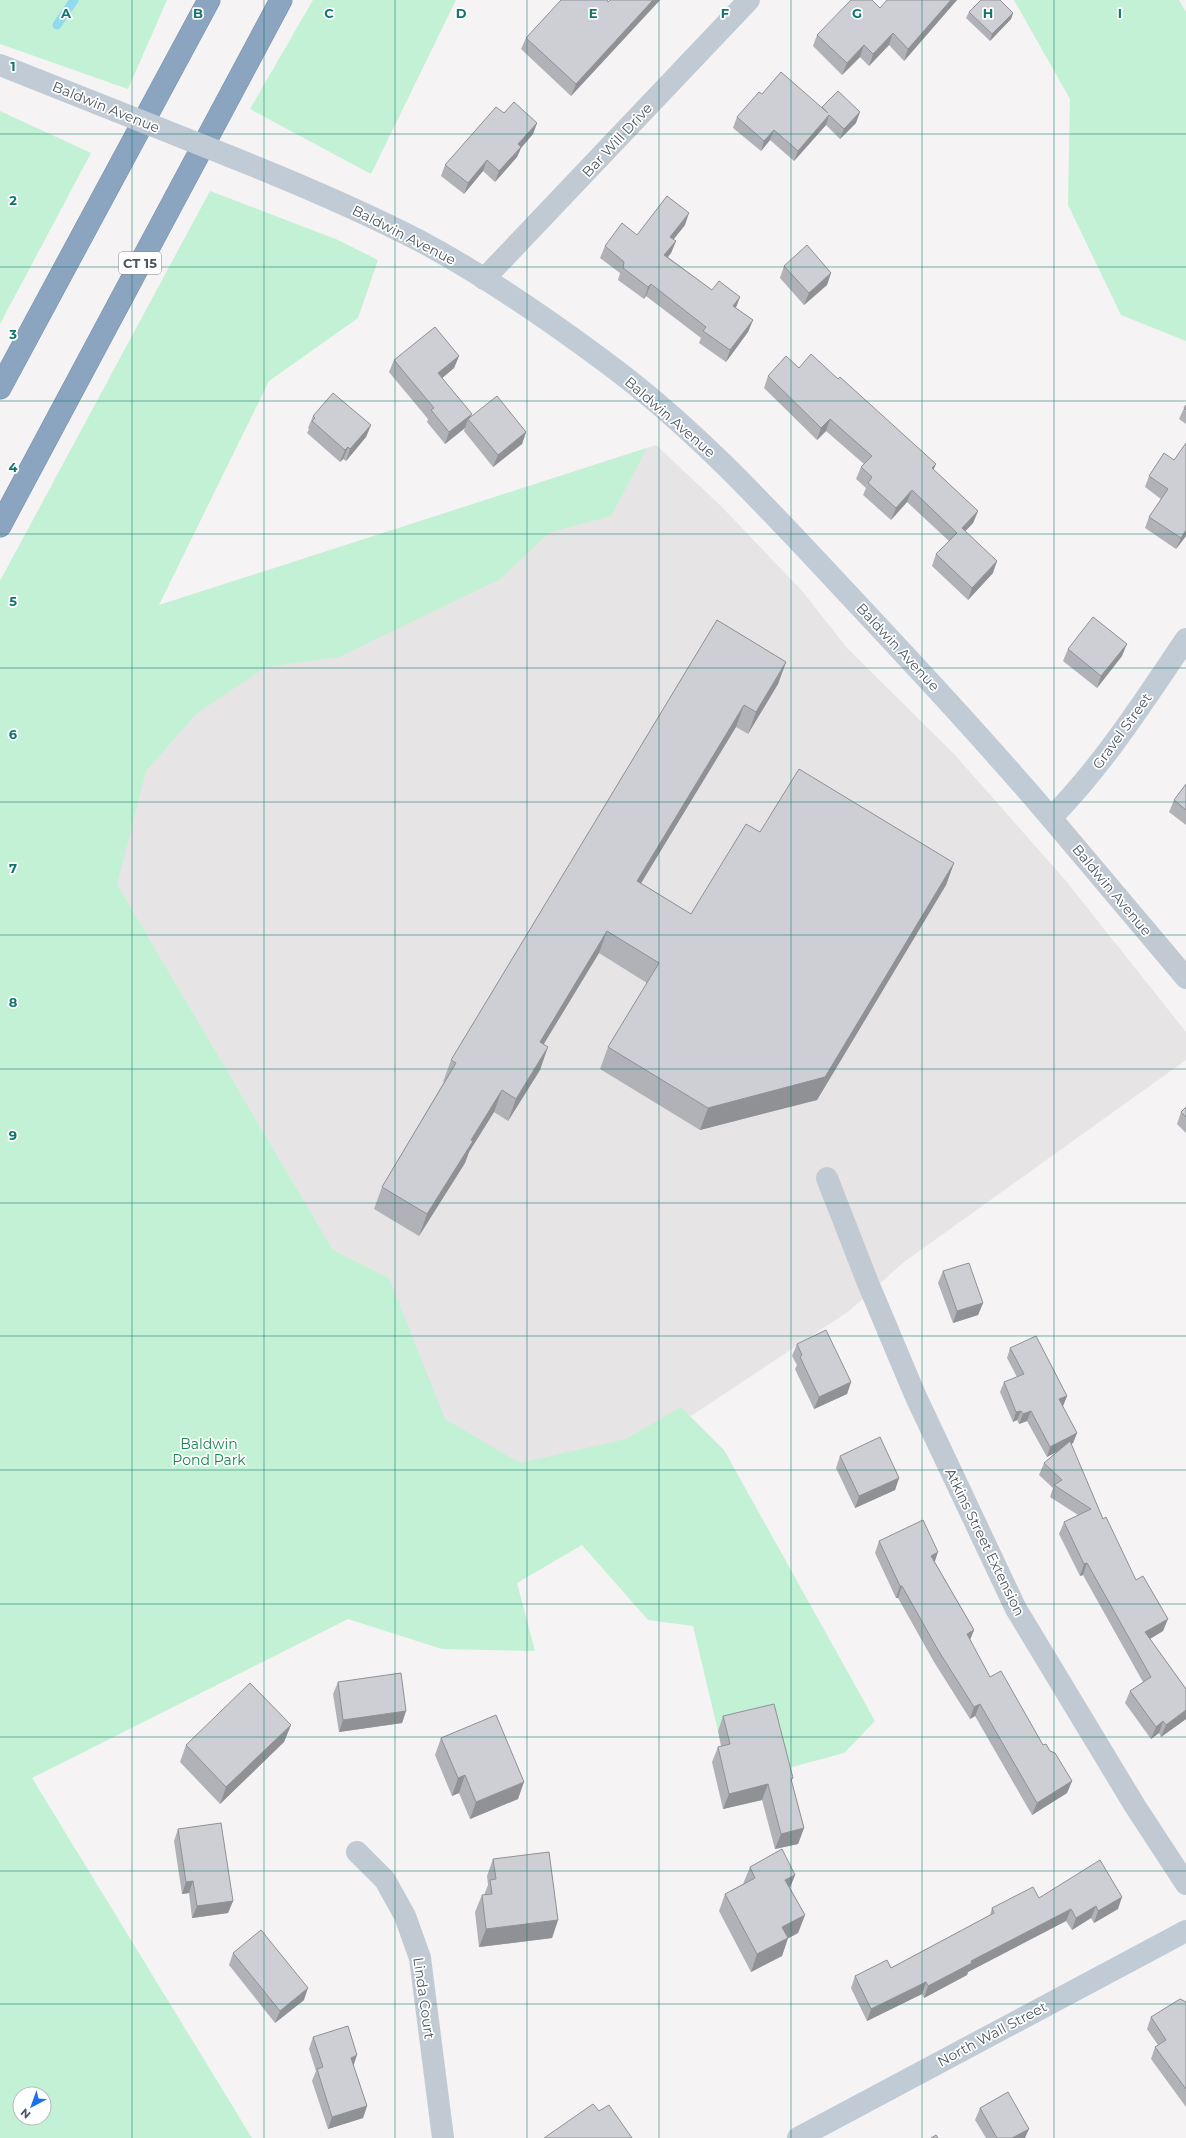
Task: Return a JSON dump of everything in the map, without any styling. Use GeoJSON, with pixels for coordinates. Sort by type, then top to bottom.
{"type":"FeatureCollection","features":[{"type":"Feature","properties":{"kind":"highway"},"geometry":{"type":"LineString","coordinates":[[0,388],[209,0]]}},
{"type":"Feature","properties":{"kind":"highway","name":"CT 15"},"geometry":{"type":"LineString","coordinates":[[0,526],[281,0]]}},
{"type":"Feature","properties":{"kind":"street","name":"Bar Will Drive"},"geometry":{"type":"LineString","coordinates":[[484,279],[749,0]]}},
{"type":"Feature","properties":{"kind":"street","name":"Baldwin Avenue"},"geometry":{"type":"LineString","coordinates":[[0,64],[229,156],[368,215],[422,242],[484,279],[606,362],[661,407],[717,458],[916,666],[1051,818],[1186,978]]}},
{"type":"Feature","properties":{"kind":"street","name":"Gravel Street"},"geometry":{"type":"LineString","coordinates":[[1051,818],[1101,762],[1186,639]]}},
{"type":"Feature","properties":{"kind":"street","name":"Atkins Street Extension"},"geometry":{"type":"LineString","coordinates":[[827,1178],[868,1283],[916,1396],[1016,1609],[1101,1752],[1186,1884]]}},
{"type":"Feature","properties":{"kind":"street","name":"Linda Court"},"geometry":{"type":"LineString","coordinates":[[357,1852],[385,1880],[405,1916],[420,1958],[443,2138]]}},
{"type":"Feature","properties":{"kind":"street","name":"North Wall Street"},"geometry":{"type":"LineString","coordinates":[[798,2138],[1186,1930]]}},
{"type":"Feature","properties":{"kind":"shaded area"},"geometry":{"type":"Polygon","coordinates":[[[656,445],[721,506],[803,592],[847,648],[955,755],[1066,881],[1186,1032],[1186,1060],[904,1262],[849,1311],[504,1540],[117,884],[158,606],[656,445]]]}},
{"type":"Feature","properties":{"kind":"green space"},"geometry":{"type":"Polygon","coordinates":[[[0,0],[167,0],[128,89],[0,44],[0,0]]]}},
{"type":"Feature","properties":{"kind":"green space"},"geometry":{"type":"Polygon","coordinates":[[[313,0],[456,0],[371,174],[250,109],[313,0]]]}},
{"type":"Feature","properties":{"kind":"green space"},"geometry":{"type":"Polygon","coordinates":[[[1014,0],[1179,0],[1186,12],[1186,341],[1121,315],[1068,205],[1070,99],[1014,0]]]}},
{"type":"Feature","properties":{"kind":"green space"},"geometry":{"type":"Polygon","coordinates":[[[0,111],[91,153],[0,324],[0,111]]]}},
{"type":"Feature","properties":{"kind":"green space","name":"Baldwin Pond Park"},"geometry":{"type":"Polygon","coordinates":[[[210,191],[338,240],[378,260],[358,318],[269,381],[159,605],[647,448],[611,516],[550,532],[500,579],[339,657],[266,667],[197,713],[146,771],[117,884],[333,1250],[389,1278],[445,1419],[520,1463],[626,1439],[681,1407],[724,1450],[875,1721],[844,1753],[781,1770],[769,1720],[718,1731],[693,1626],[648,1620],[582,1545],[517,1583],[535,1651],[442,1649],[348,1619],[32,1778],[252,2138],[0,2138],[0,581],[210,191]]]}},
{"type":"Feature","properties":{"kind":"building"},"geometry":{"type":"Polygon","coordinates":[[[561,0],[607,0],[608,2],[610,0],[653,0],[576,84],[526,38],[561,0]]]}},
{"type":"Feature","properties":{"kind":"building"},"geometry":{"type":"Polygon","coordinates":[[[851,0],[872,0],[880,8],[887,0],[951,0],[908,49],[893,33],[873,54],[864,45],[847,63],[817,35],[851,0]]]}},
{"type":"Feature","properties":{"kind":"building"},"geometry":{"type":"Polygon","coordinates":[[[981,0],[1000,0],[1013,13],[992,34],[969,12],[981,0]]]}},
{"type":"Feature","properties":{"kind":"building"},"geometry":{"type":"Polygon","coordinates":[[[781,72],[828,113],[822,107],[838,91],[860,112],[844,129],[829,115],[798,151],[774,130],[764,141],[737,117],[759,92],[762,94],[781,72]]]}},
{"type":"Feature","properties":{"kind":"building"},"geometry":{"type":"Polygon","coordinates":[[[514,102],[537,123],[518,144],[521,147],[499,171],[487,160],[468,183],[445,165],[496,107],[504,113],[514,102]]]}},
{"type":"Feature","properties":{"kind":"building"},"geometry":{"type":"Polygon","coordinates":[[[667,196],[689,213],[670,237],[676,241],[664,255],[712,290],[719,281],[740,297],[733,306],[753,320],[730,350],[703,331],[706,327],[651,284],[648,287],[623,268],[624,262],[605,246],[622,223],[637,235],[667,196]]]}},
{"type":"Feature","properties":{"kind":"building"},"geometry":{"type":"Polygon","coordinates":[[[807,245],[831,273],[809,293],[784,266],[807,245]]]}},
{"type":"Feature","properties":{"kind":"building"},"geometry":{"type":"Polygon","coordinates":[[[435,327],[459,356],[438,373],[472,414],[449,432],[431,410],[434,408],[394,360],[435,327]]]}},
{"type":"Feature","properties":{"kind":"building"},"geometry":{"type":"Polygon","coordinates":[[[811,354],[838,379],[840,377],[936,464],[932,468],[978,511],[962,528],[997,561],[972,588],[936,554],[957,533],[912,490],[896,508],[868,483],[872,477],[861,467],[872,456],[830,419],[821,428],[768,376],[786,356],[799,368],[811,354]]]}},
{"type":"Feature","properties":{"kind":"building"},"geometry":{"type":"Polygon","coordinates":[[[333,393],[371,425],[350,449],[348,447],[345,450],[312,421],[315,418],[313,416],[333,393]]]}},
{"type":"Feature","properties":{"kind":"building"},"geometry":{"type":"Polygon","coordinates":[[[497,396],[526,432],[498,455],[468,419],[497,396]]]}},
{"type":"Feature","properties":{"kind":"building"},"geometry":{"type":"Polygon","coordinates":[[[1186,443],[1186,530],[1181,538],[1149,517],[1168,489],[1149,476],[1164,453],[1174,460],[1186,443]]]}},
{"type":"Feature","properties":{"kind":"building"},"geometry":{"type":"Polygon","coordinates":[[[1093,617],[1127,644],[1101,676],[1068,649],[1093,617]]]}},
{"type":"Feature","properties":{"kind":"building"},"geometry":{"type":"Polygon","coordinates":[[[717,620],[786,662],[756,712],[744,705],[637,881],[691,914],[746,824],[760,832],[799,769],[954,863],[825,1077],[708,1108],[608,1047],[659,963],[607,931],[540,1042],[548,1047],[516,1099],[502,1090],[471,1140],[473,1141],[427,1214],[382,1187],[456,1063],[451,1060],[717,620]]]}},
{"type":"Feature","properties":{"kind":"building"},"geometry":{"type":"Polygon","coordinates":[[[1186,784],[1186,810],[1174,800],[1186,784]]]}},
{"type":"Feature","properties":{"kind":"building"},"geometry":{"type":"Polygon","coordinates":[[[1186,1107],[1186,1117],[1181,1112],[1186,1107]]]}},
{"type":"Feature","properties":{"kind":"building"},"geometry":{"type":"Polygon","coordinates":[[[969,1263],[983,1303],[957,1311],[943,1271],[969,1263]]]}},
{"type":"Feature","properties":{"kind":"building"},"geometry":{"type":"Polygon","coordinates":[[[826,1330],[851,1382],[819,1397],[800,1357],[802,1355],[797,1344],[826,1330]]]}},
{"type":"Feature","properties":{"kind":"building"},"geometry":{"type":"Polygon","coordinates":[[[1036,1336],[1067,1396],[1059,1399],[1077,1433],[1050,1447],[1031,1411],[1023,1414],[1021,1411],[1016,1412],[1004,1382],[1024,1374],[1010,1348],[1036,1336]]]}},
{"type":"Feature","properties":{"kind":"building"},"geometry":{"type":"Polygon","coordinates":[[[880,1437],[899,1478],[859,1496],[840,1456],[880,1437]]]}},
{"type":"Feature","properties":{"kind":"building"},"geometry":{"type":"Polygon","coordinates":[[[1070,1441],[1103,1519],[1106,1517],[1136,1580],[1143,1576],[1168,1619],[1145,1632],[1186,1689],[1186,1710],[1166,1725],[1163,1721],[1156,1727],[1130,1691],[1151,1677],[1087,1563],[1084,1564],[1064,1522],[1091,1509],[1054,1485],[1062,1480],[1044,1463],[1070,1441]]]}},
{"type":"Feature","properties":{"kind":"building"},"geometry":{"type":"Polygon","coordinates":[[[923,1520],[938,1552],[931,1556],[974,1630],[967,1634],[990,1677],[1001,1671],[1043,1745],[1046,1744],[1050,1751],[1055,1753],[1072,1781],[1037,1803],[980,1704],[974,1707],[938,1650],[902,1586],[900,1586],[879,1541],[923,1520]]]}},
{"type":"Feature","properties":{"kind":"building"},"geometry":{"type":"Polygon","coordinates":[[[401,1673],[406,1711],[343,1720],[338,1682],[401,1673]]]}},
{"type":"Feature","properties":{"kind":"building"},"geometry":{"type":"Polygon","coordinates":[[[250,1683],[291,1725],[226,1787],[186,1745],[250,1683]]]}},
{"type":"Feature","properties":{"kind":"building"},"geometry":{"type":"Polygon","coordinates":[[[774,1704],[804,1828],[781,1834],[768,1784],[729,1794],[718,1747],[730,1744],[723,1716],[774,1704]]]}},
{"type":"Feature","properties":{"kind":"building"},"geometry":{"type":"Polygon","coordinates":[[[496,1715],[524,1782],[476,1802],[465,1775],[458,1778],[441,1738],[496,1715]]]}},
{"type":"Feature","properties":{"kind":"building"},"geometry":{"type":"Polygon","coordinates":[[[221,1823],[233,1901],[197,1906],[193,1881],[186,1882],[178,1829],[221,1823]]]}},
{"type":"Feature","properties":{"kind":"building"},"geometry":{"type":"Polygon","coordinates":[[[782,1849],[795,1875],[785,1880],[805,1915],[782,1927],[788,1938],[757,1954],[725,1894],[755,1878],[750,1867],[782,1849]]]}},
{"type":"Feature","properties":{"kind":"building"},"geometry":{"type":"Polygon","coordinates":[[[549,1852],[558,1920],[486,1929],[482,1895],[492,1894],[490,1880],[496,1879],[493,1859],[549,1852]]]}},
{"type":"Feature","properties":{"kind":"building"},"geometry":{"type":"Polygon","coordinates":[[[1100,1860],[1122,1897],[1098,1911],[1096,1906],[1076,1918],[1071,1909],[971,1961],[972,1963],[928,1986],[926,1982],[871,2009],[855,1976],[887,1960],[891,1968],[994,1913],[992,1908],[1033,1887],[1039,1898],[1100,1860]]]}},
{"type":"Feature","properties":{"kind":"building"},"geometry":{"type":"Polygon","coordinates":[[[261,1930],[308,1988],[280,2011],[233,1953],[261,1930]]]}},
{"type":"Feature","properties":{"kind":"building"},"geometry":{"type":"Polygon","coordinates":[[[1180,1999],[1186,2002],[1186,2089],[1155,2047],[1166,2040],[1151,2017],[1180,1999]]]}},
{"type":"Feature","properties":{"kind":"building"},"geometry":{"type":"Polygon","coordinates":[[[348,2026],[357,2055],[351,2058],[367,2106],[332,2117],[317,2069],[323,2067],[313,2037],[348,2026]]]}},
{"type":"Feature","properties":{"kind":"building"},"geometry":{"type":"Polygon","coordinates":[[[1008,2092],[1029,2129],[1012,2138],[997,2138],[980,2108],[1008,2092]]]}},
{"type":"Feature","properties":{"kind":"building"},"geometry":{"type":"Polygon","coordinates":[[[593,2104],[599,2111],[609,2105],[632,2138],[544,2138],[593,2104]]]}},
{"type":"Feature","properties":{"kind":"building"},"geometry":{"type":"Polygon","coordinates":[[[936,2135],[938,2138],[931,2138],[936,2135]]]}},
{"type":"Feature","properties":{"kind":"waterway"},"geometry":{"type":"LineString","coordinates":[[57,25],[74,0]]}}]}
